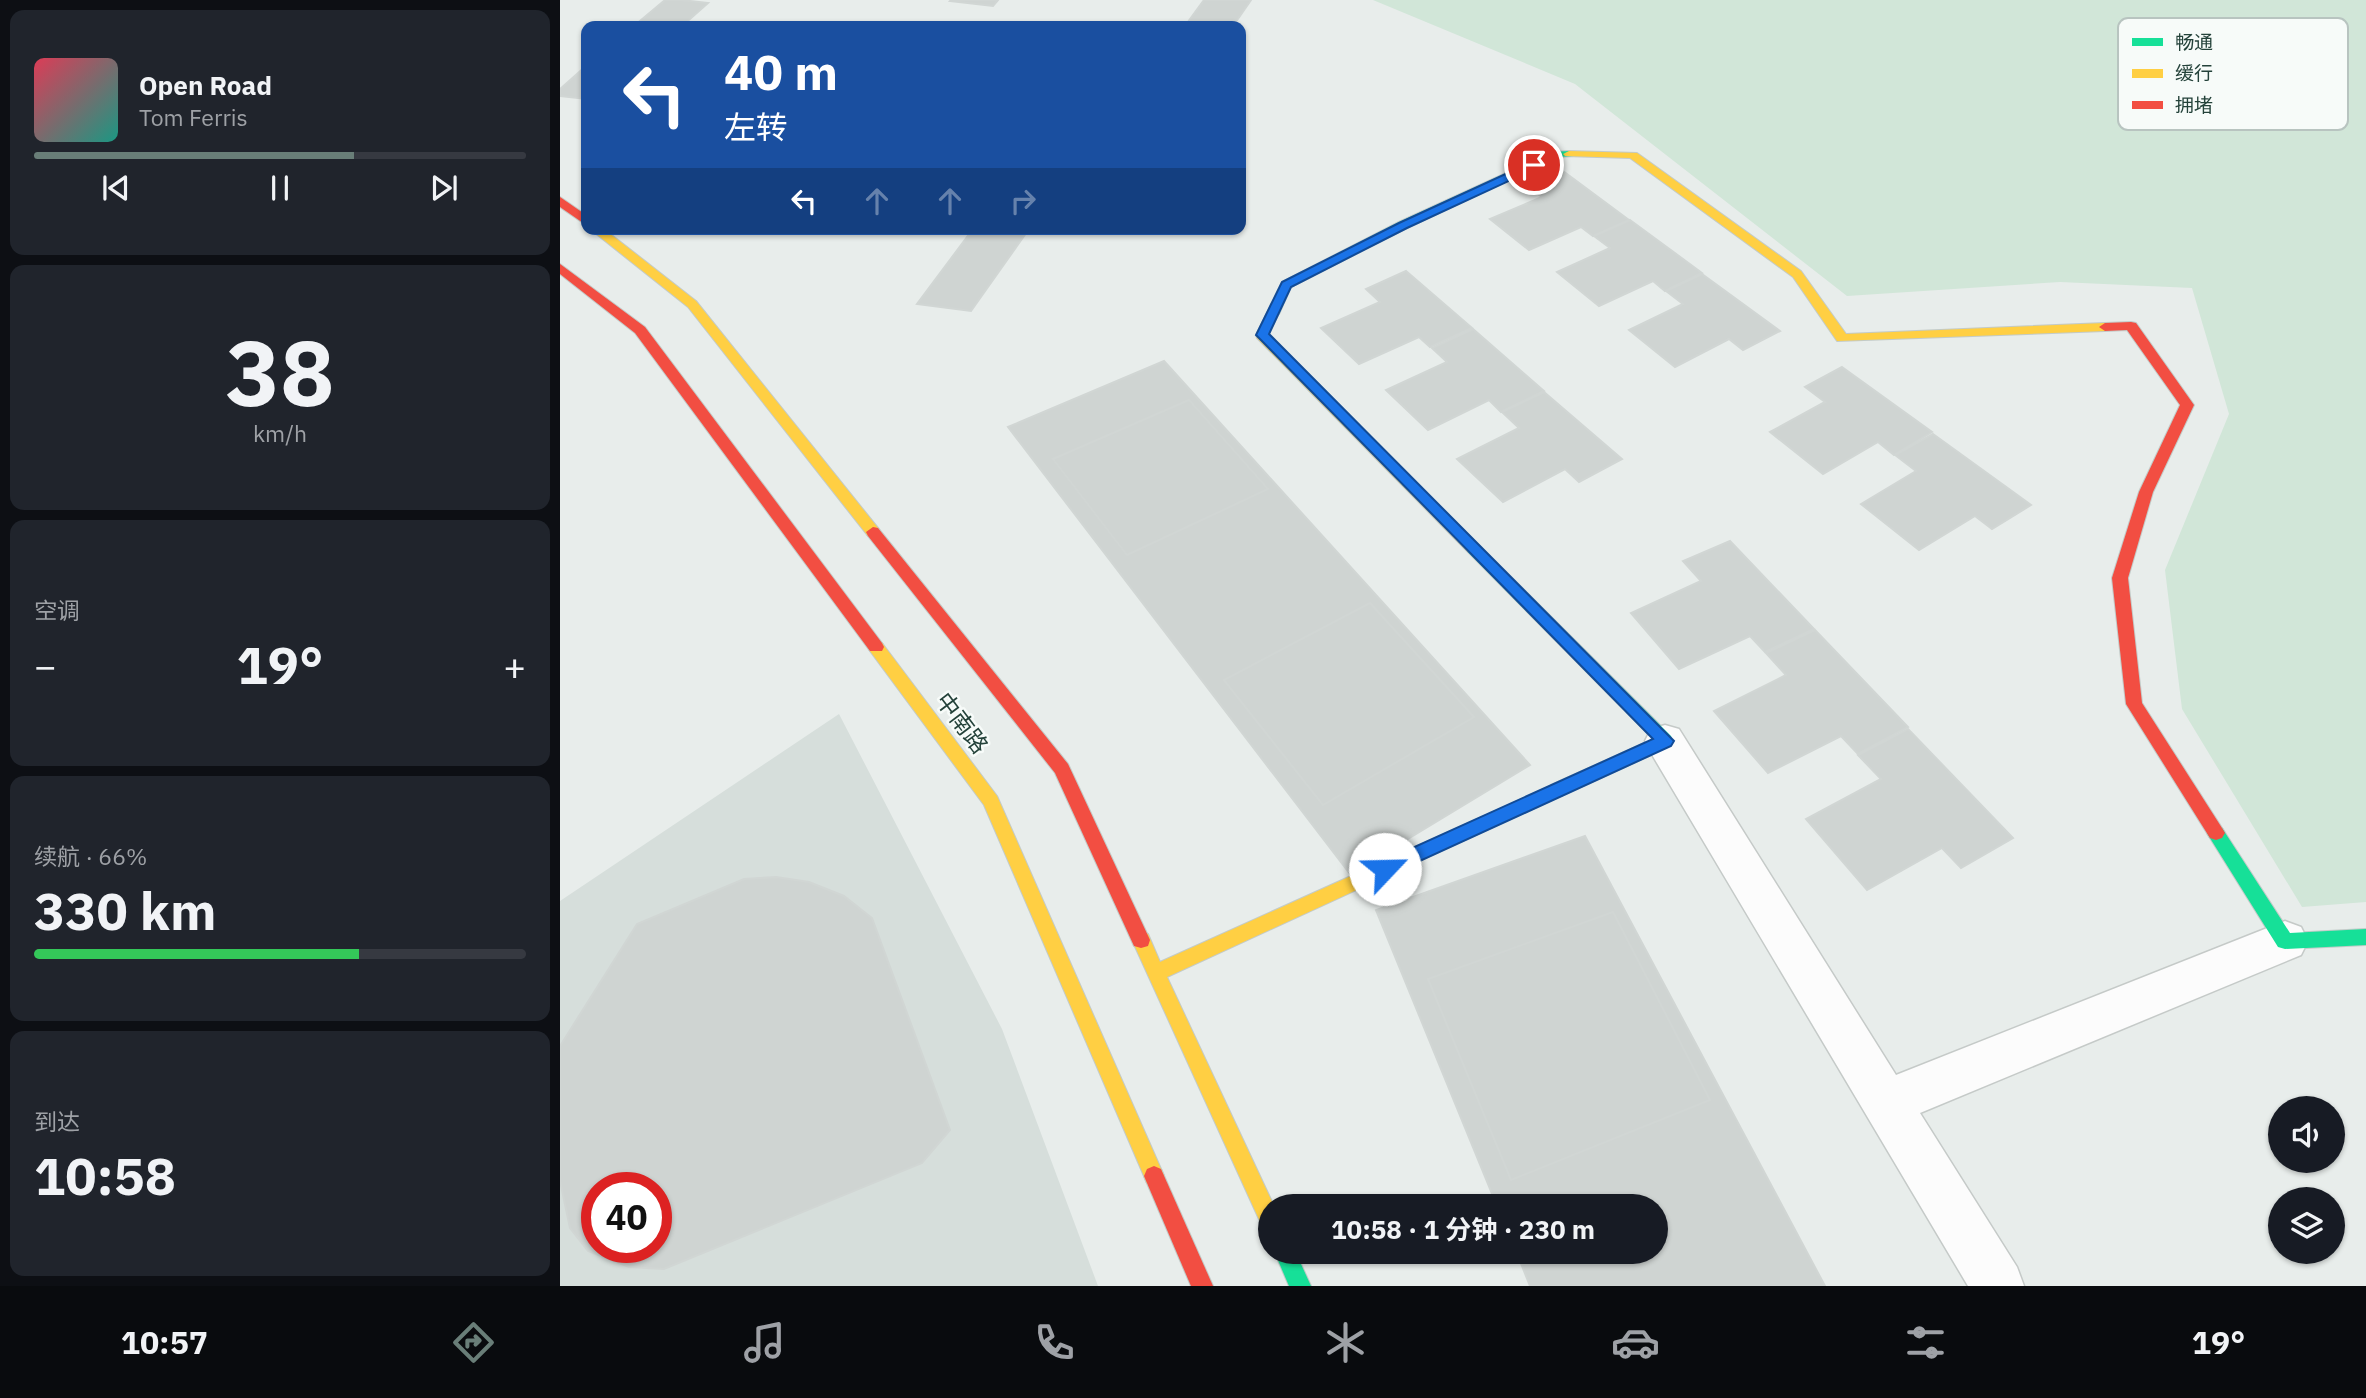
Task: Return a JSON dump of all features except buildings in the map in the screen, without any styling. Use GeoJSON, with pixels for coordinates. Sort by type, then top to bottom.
{"type":"FeatureCollection","features":[{"type":"Feature","properties":{"kind":"street"},"geometry":{"type":"LineString","coordinates":[[1998,1286],[1665,741],[1262,335],[1286,285],[1403,225],[1556,155],[1633,155],[1797,274],[1842,338],[2131,326],[2187,405],[2146,492],[2120,578],[2134,704],[2286,941]]}},
{"type":"Feature","properties":{"kind":"street"},"geometry":{"type":"LineString","coordinates":[[560,201],[581,217]]}},
{"type":"Feature","properties":{"kind":"street"},"geometry":{"type":"LineString","coordinates":[[604,235],[692,304],[1062,769],[1258,1196]]}},
{"type":"Feature","properties":{"kind":"street","name":"中南路"},"geometry":{"type":"LineString","coordinates":[[560,268],[640,330],[991,801],[1202,1286]]}},
{"type":"Feature","properties":{"kind":"street"},"geometry":{"type":"LineString","coordinates":[[1156,973],[1665,741]]}},
{"type":"Feature","properties":{"kind":"street"},"geometry":{"type":"LineString","coordinates":[[1886,1103],[2286,941],[2366,937]]}},
{"type":"Feature","properties":{"kind":"street"},"geometry":{"type":"LineString","coordinates":[[1290,1264],[1300,1286]]}},
{"type":"Feature","properties":{"kind":"shaded area"},"geometry":{"type":"Polygon","coordinates":[[[839,714],[1002,1029],[1098,1286],[560,1286],[560,901],[839,714]]]}},
{"type":"Feature","properties":{"kind":"green space"},"geometry":{"type":"Polygon","coordinates":[[[1373,0],[2366,0],[2366,902],[2302,907],[2182,709],[2165,570],[2229,414],[2192,288],[2060,282],[1847,296],[1575,84],[1373,0]]]}},
{"type":"Feature","properties":{"kind":"traffic: fast"},"geometry":{"type":"LineString","coordinates":[[1274,311],[1286,285],[1403,225],[1556,154],[1569,154]]}},
{"type":"Feature","properties":{"kind":"traffic: fast"},"geometry":{"type":"LineString","coordinates":[[1473,548],[1665,741],[1557,790]]}},
{"type":"Feature","properties":{"kind":"traffic: fast"},"geometry":{"type":"LineString","coordinates":[[2216,833],[2285,941],[2366,937]]}},
{"type":"Feature","properties":{"kind":"traffic: fast"},"geometry":{"type":"LineString","coordinates":[[1290,1264],[1300,1286]]}},
{"type":"Feature","properties":{"kind":"traffic: slow"},"geometry":{"type":"LineString","coordinates":[[1569,154],[1633,155],[1797,274],[1842,338],[2105,327]]}},
{"type":"Feature","properties":{"kind":"traffic: slow"},"geometry":{"type":"LineString","coordinates":[[604,235],[692,304],[873,532]]}},
{"type":"Feature","properties":{"kind":"traffic: slow"},"geometry":{"type":"LineString","coordinates":[[1274,311],[1262,335],[1473,548]]}},
{"type":"Feature","properties":{"kind":"traffic: slow"},"geometry":{"type":"LineString","coordinates":[[876,647],[991,801],[1154,1176]]}},
{"type":"Feature","properties":{"kind":"traffic: slow"},"geometry":{"type":"LineString","coordinates":[[1156,973],[1557,790]]}},
{"type":"Feature","properties":{"kind":"traffic: slow"},"geometry":{"type":"LineString","coordinates":[[1141,940],[1258,1195]]}},
{"type":"Feature","properties":{"kind":"traffic: jam"},"geometry":{"type":"LineString","coordinates":[[560,201],[581,217]]}},
{"type":"Feature","properties":{"kind":"traffic: jam"},"geometry":{"type":"LineString","coordinates":[[560,268],[640,330],[876,647]]}},
{"type":"Feature","properties":{"kind":"traffic: jam"},"geometry":{"type":"LineString","coordinates":[[2105,327],[2131,326],[2187,405],[2146,492],[2120,578],[2134,704],[2216,833]]}},
{"type":"Feature","properties":{"kind":"traffic: jam"},"geometry":{"type":"LineString","coordinates":[[873,532],[1062,769],[1141,940]]}},
{"type":"Feature","properties":{"kind":"traffic: jam"},"geometry":{"type":"LineString","coordinates":[[1154,1176],[1202,1286]]}},
{"type":"Feature","properties":{"kind":"route"},"geometry":{"type":"LineString","coordinates":[[1385,869],[1665,741],[1262,335],[1286,285],[1403,225],[1534,165]]}}]}
